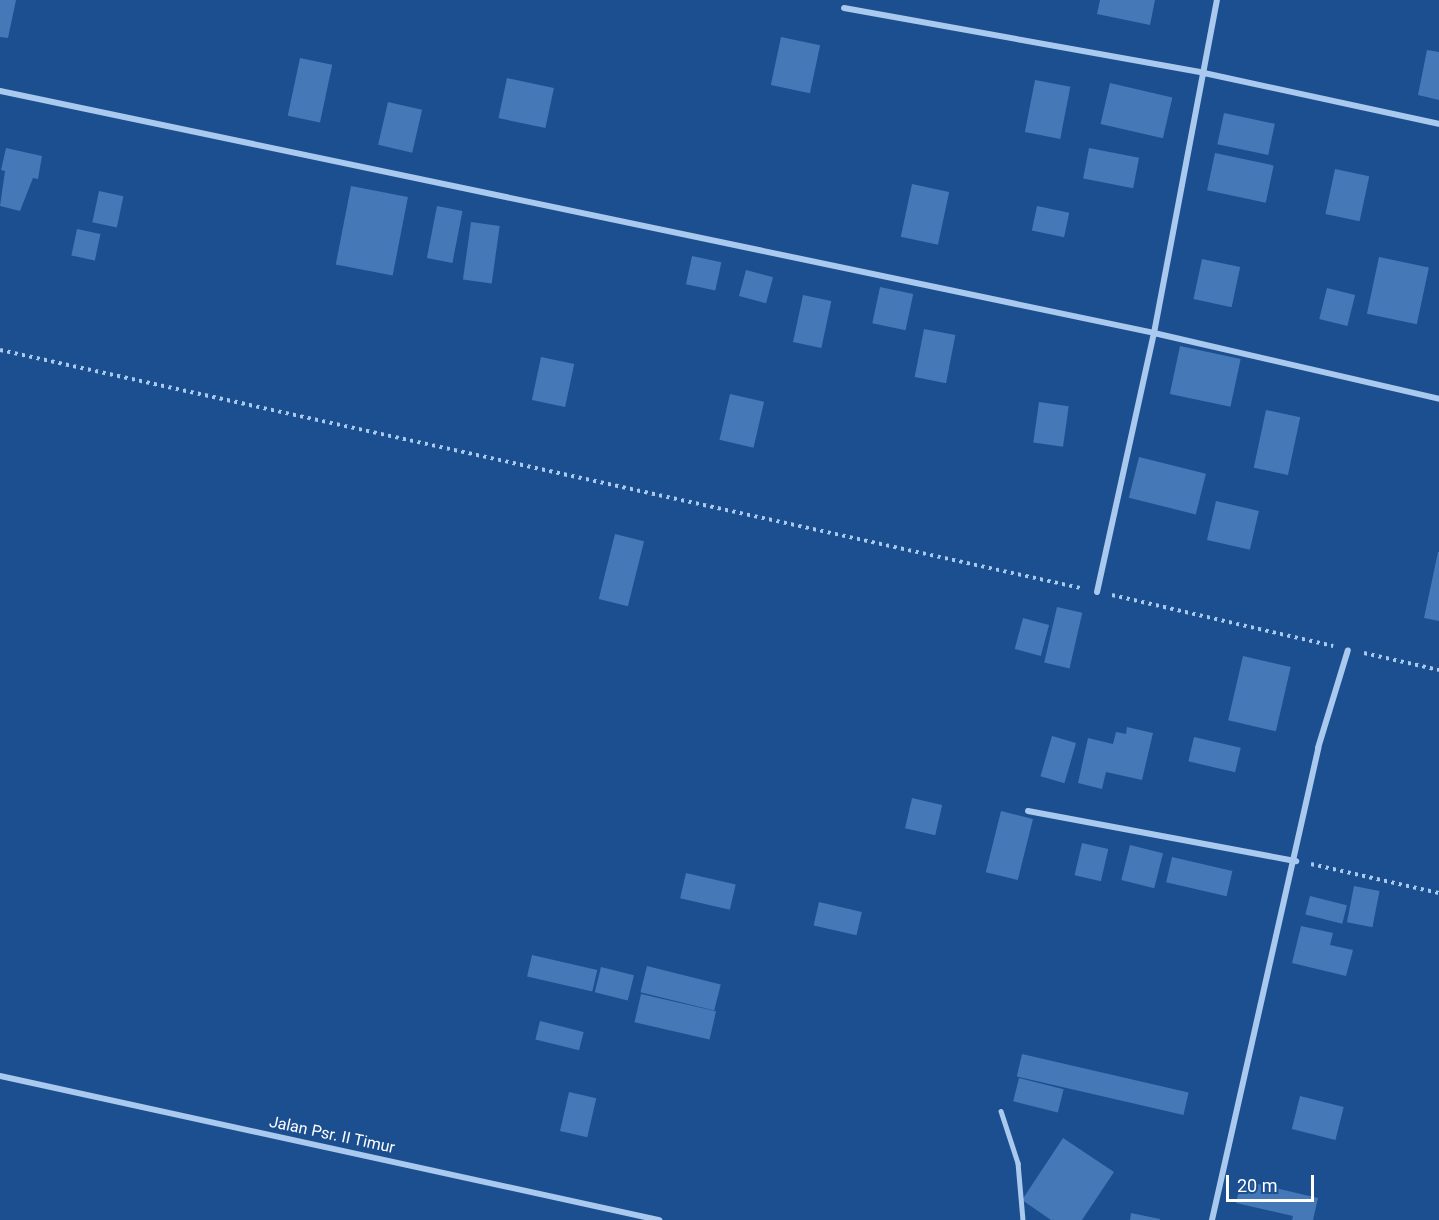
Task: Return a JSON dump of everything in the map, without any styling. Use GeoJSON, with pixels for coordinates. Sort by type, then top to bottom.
{"type":"FeatureCollection","features":[{"type":"Feature","properties":{"kind":"street"},"geometry":{"type":"LineString","coordinates":[[1097,592],[1154,333],[1217,0]]}},
{"type":"Feature","properties":{"kind":"street"},"geometry":{"type":"LineString","coordinates":[[844,8],[1204,73],[1439,124]]}},
{"type":"Feature","properties":{"kind":"street"},"geometry":{"type":"LineString","coordinates":[[0,91],[1154,333],[1439,399]]}},
{"type":"Feature","properties":{"kind":"street"},"geometry":{"type":"LineString","coordinates":[[1212,1220],[1296,861],[1318,748],[1348,650]]}},
{"type":"Feature","properties":{"kind":"street"},"geometry":{"type":"LineString","coordinates":[[1029,811],[1296,861]]}},
{"type":"Feature","properties":{"kind":"street","name":"Jalan Psr. II Timur"},"geometry":{"type":"LineString","coordinates":[[0,1076],[659,1220]]}},
{"type":"Feature","properties":{"kind":"lane"},"geometry":{"type":"LineString","coordinates":[[1001,1110],[1018,1163],[1023,1220]]}},
{"type":"Feature","properties":{"kind":"path"},"geometry":{"type":"LineString","coordinates":[[0,351],[1097,592],[1439,670]]}},
{"type":"Feature","properties":{"kind":"path"},"geometry":{"type":"LineString","coordinates":[[1296,861],[1439,893]]}},
{"type":"Feature","properties":{"kind":"building"},"geometry":{"type":"Polygon","coordinates":[[[0,0],[16,0],[8,38],[0,37],[0,0]]]}},
{"type":"Feature","properties":{"kind":"building"},"geometry":{"type":"Polygon","coordinates":[[[1100,0],[1155,0],[1150,25],[1097,14],[1100,0]]]}},
{"type":"Feature","properties":{"kind":"building"},"geometry":{"type":"Polygon","coordinates":[[[781,37],[820,45],[810,93],[771,85],[781,37]]]}},
{"type":"Feature","properties":{"kind":"building"},"geometry":{"type":"Polygon","coordinates":[[[1427,50],[1439,52],[1439,100],[1418,95],[1427,50]]]}},
{"type":"Feature","properties":{"kind":"building"},"geometry":{"type":"Polygon","coordinates":[[[300,58],[332,65],[320,123],[288,116],[300,58]]]}},
{"type":"Feature","properties":{"kind":"building"},"geometry":{"type":"Polygon","coordinates":[[[507,78],[554,88],[545,128],[498,118],[507,78]]]}},
{"type":"Feature","properties":{"kind":"building"},"geometry":{"type":"Polygon","coordinates":[[[1035,80],[1070,87],[1060,139],[1025,132],[1035,80]]]}},
{"type":"Feature","properties":{"kind":"building"},"geometry":{"type":"Polygon","coordinates":[[[1110,83],[1172,97],[1163,138],[1101,124],[1110,83]]]}},
{"type":"Feature","properties":{"kind":"building"},"geometry":{"type":"Polygon","coordinates":[[[388,102],[422,110],[412,153],[378,145],[388,102]]]}},
{"type":"Feature","properties":{"kind":"building"},"geometry":{"type":"Polygon","coordinates":[[[1224,113],[1275,124],[1268,155],[1217,144],[1224,113]]]}},
{"type":"Feature","properties":{"kind":"building"},"geometry":{"type":"Polygon","coordinates":[[[6,148],[42,156],[38,179],[33,178],[20,211],[0,206],[5,171],[1,170],[6,148]]]}},
{"type":"Feature","properties":{"kind":"building"},"geometry":{"type":"Polygon","coordinates":[[[1089,148],[1139,158],[1133,188],[1083,178],[1089,148]]]}},
{"type":"Feature","properties":{"kind":"building"},"geometry":{"type":"Polygon","coordinates":[[[1215,153],[1274,165],[1266,203],[1207,190],[1215,153]]]}},
{"type":"Feature","properties":{"kind":"building"},"geometry":{"type":"Polygon","coordinates":[[[1335,169],[1369,176],[1360,221],[1325,214],[1335,169]]]}},
{"type":"Feature","properties":{"kind":"building"},"geometry":{"type":"Polygon","coordinates":[[[912,184],[949,192],[938,245],[901,237],[912,184]]]}},
{"type":"Feature","properties":{"kind":"building"},"geometry":{"type":"Polygon","coordinates":[[[351,186],[408,197],[393,276],[336,265],[351,186]]]}},
{"type":"Feature","properties":{"kind":"building"},"geometry":{"type":"Polygon","coordinates":[[[99,191],[123,196],[117,227],[92,222],[99,191]]]}},
{"type":"Feature","properties":{"kind":"building"},"geometry":{"type":"Polygon","coordinates":[[[437,206],[463,211],[452,263],[427,258],[437,206]]]}},
{"type":"Feature","properties":{"kind":"building"},"geometry":{"type":"Polygon","coordinates":[[[1037,206],[1069,213],[1064,237],[1032,230],[1037,206]]]}},
{"type":"Feature","properties":{"kind":"building"},"geometry":{"type":"Polygon","coordinates":[[[471,222],[500,226],[492,283],[463,279],[471,222]]]}},
{"type":"Feature","properties":{"kind":"building"},"geometry":{"type":"Polygon","coordinates":[[[77,229],[100,234],[95,260],[71,255],[77,229]]]}},
{"type":"Feature","properties":{"kind":"building"},"geometry":{"type":"Polygon","coordinates":[[[692,256],[721,262],[715,291],[686,284],[692,256]]]}},
{"type":"Feature","properties":{"kind":"building"},"geometry":{"type":"Polygon","coordinates":[[[1379,257],[1429,268],[1417,324],[1367,314],[1379,257]]]}},
{"type":"Feature","properties":{"kind":"building"},"geometry":{"type":"Polygon","coordinates":[[[1202,259],[1240,267],[1232,307],[1193,299],[1202,259]]]}},
{"type":"Feature","properties":{"kind":"building"},"geometry":{"type":"Polygon","coordinates":[[[746,270],[773,277],[766,303],[739,296],[746,270]]]}},
{"type":"Feature","properties":{"kind":"building"},"geometry":{"type":"Polygon","coordinates":[[[880,287],[913,294],[906,330],[872,323],[880,287]]]}},
{"type":"Feature","properties":{"kind":"building"},"geometry":{"type":"Polygon","coordinates":[[[1327,288],[1355,295],[1347,326],[1319,319],[1327,288]]]}},
{"type":"Feature","properties":{"kind":"building"},"geometry":{"type":"Polygon","coordinates":[[[803,295],[831,301],[821,348],[793,342],[803,295]]]}},
{"type":"Feature","properties":{"kind":"building"},"geometry":{"type":"Polygon","coordinates":[[[924,329],[955,335],[946,383],[915,377],[924,329]]]}},
{"type":"Feature","properties":{"kind":"building"},"geometry":{"type":"Polygon","coordinates":[[[1180,346],[1241,359],[1230,407],[1170,394],[1180,346]]]}},
{"type":"Feature","properties":{"kind":"building"},"geometry":{"type":"Polygon","coordinates":[[[541,357],[574,364],[565,407],[532,400],[541,357]]]}},
{"type":"Feature","properties":{"kind":"building"},"geometry":{"type":"Polygon","coordinates":[[[730,394],[764,402],[754,448],[719,440],[730,394]]]}},
{"type":"Feature","properties":{"kind":"building"},"geometry":{"type":"Polygon","coordinates":[[[1039,402],[1069,406],[1063,447],[1033,443],[1039,402]]]}},
{"type":"Feature","properties":{"kind":"building"},"geometry":{"type":"Polygon","coordinates":[[[1266,410],[1300,417],[1288,475],[1254,468],[1266,410]]]}},
{"type":"Feature","properties":{"kind":"building"},"geometry":{"type":"Polygon","coordinates":[[[1139,457],[1206,474],[1196,514],[1129,498],[1139,457]]]}},
{"type":"Feature","properties":{"kind":"building"},"geometry":{"type":"Polygon","coordinates":[[[1216,501],[1259,511],[1250,550],[1207,540],[1216,501]]]}},
{"type":"Feature","properties":{"kind":"building"},"geometry":{"type":"Polygon","coordinates":[[[615,534],[644,541],[628,606],[599,599],[615,534]]]}},
{"type":"Feature","properties":{"kind":"building"},"geometry":{"type":"Polygon","coordinates":[[[1439,552],[1439,621],[1424,618],[1439,552]]]}},
{"type":"Feature","properties":{"kind":"building"},"geometry":{"type":"Polygon","coordinates":[[[1057,607],[1082,613],[1070,668],[1044,663],[1057,607]]]}},
{"type":"Feature","properties":{"kind":"building"},"geometry":{"type":"Polygon","coordinates":[[[1023,618],[1049,625],[1041,656],[1015,649],[1023,618]]]}},
{"type":"Feature","properties":{"kind":"building"},"geometry":{"type":"Polygon","coordinates":[[[1243,656],[1291,667],[1276,731],[1228,720],[1243,656]]]}},
{"type":"Feature","properties":{"kind":"building"},"geometry":{"type":"Polygon","coordinates":[[[1127,727],[1153,733],[1142,780],[1106,772],[1102,789],[1078,783],[1088,738],[1113,744],[1116,732],[1126,734],[1127,727]]]}},
{"type":"Feature","properties":{"kind":"building"},"geometry":{"type":"Polygon","coordinates":[[[1052,736],[1076,743],[1064,783],[1040,776],[1052,736]]]}},
{"type":"Feature","properties":{"kind":"building"},"geometry":{"type":"Polygon","coordinates":[[[1194,737],[1241,748],[1235,772],[1188,761],[1194,737]]]}},
{"type":"Feature","properties":{"kind":"building"},"geometry":{"type":"Polygon","coordinates":[[[912,798],[942,805],[935,835],[905,828],[912,798]]]}},
{"type":"Feature","properties":{"kind":"building"},"geometry":{"type":"Polygon","coordinates":[[[1001,811],[1033,819],[1018,880],[986,872],[1001,811]]]}},
{"type":"Feature","properties":{"kind":"building"},"geometry":{"type":"Polygon","coordinates":[[[1082,843],[1108,849],[1101,881],[1075,875],[1082,843]]]}},
{"type":"Feature","properties":{"kind":"building"},"geometry":{"type":"Polygon","coordinates":[[[1130,845],[1163,853],[1154,888],[1121,880],[1130,845]]]}},
{"type":"Feature","properties":{"kind":"building"},"geometry":{"type":"Polygon","coordinates":[[[1172,857],[1232,871],[1227,896],[1166,882],[1172,857]]]}},
{"type":"Feature","properties":{"kind":"building"},"geometry":{"type":"Polygon","coordinates":[[[686,873],[736,884],[730,910],[680,898],[686,873]]]}},
{"type":"Feature","properties":{"kind":"building"},"geometry":{"type":"Polygon","coordinates":[[[1354,886],[1380,891],[1372,927],[1347,922],[1354,886]]]}},
{"type":"Feature","properties":{"kind":"building"},"geometry":{"type":"Polygon","coordinates":[[[1310,896],[1347,905],[1342,924],[1305,914],[1310,896]]]}},
{"type":"Feature","properties":{"kind":"building"},"geometry":{"type":"Polygon","coordinates":[[[819,902],[862,912],[856,935],[814,925],[819,902]]]}},
{"type":"Feature","properties":{"kind":"building"},"geometry":{"type":"Polygon","coordinates":[[[1301,926],[1333,933],[1330,945],[1353,950],[1346,976],[1292,963],[1301,926]]]}},
{"type":"Feature","properties":{"kind":"building"},"geometry":{"type":"Polygon","coordinates":[[[532,955],[597,970],[592,992],[527,976],[532,955]]]}},
{"type":"Feature","properties":{"kind":"building"},"geometry":{"type":"Polygon","coordinates":[[[647,966],[721,984],[714,1011],[640,992],[647,966]]]}},
{"type":"Feature","properties":{"kind":"building"},"geometry":{"type":"Polygon","coordinates":[[[601,967],[634,975],[628,1000],[595,992],[601,967]]]}},
{"type":"Feature","properties":{"kind":"building"},"geometry":{"type":"Polygon","coordinates":[[[641,994],[716,1011],[710,1040],[634,1022],[641,994]]]}},
{"type":"Feature","properties":{"kind":"building"},"geometry":{"type":"Polygon","coordinates":[[[540,1021],[584,1032],[579,1050],[535,1039],[540,1021]]]}},
{"type":"Feature","properties":{"kind":"building"},"geometry":{"type":"Polygon","coordinates":[[[1022,1054],[1189,1092],[1183,1115],[1017,1076],[1022,1054]]]}},
{"type":"Feature","properties":{"kind":"building"},"geometry":{"type":"Polygon","coordinates":[[[1019,1078],[1064,1089],[1058,1112],[1013,1101],[1019,1078]]]}},
{"type":"Feature","properties":{"kind":"building"},"geometry":{"type":"Polygon","coordinates":[[[569,1092],[596,1098],[587,1137],[560,1131],[569,1092]]]}},
{"type":"Feature","properties":{"kind":"building"},"geometry":{"type":"Polygon","coordinates":[[[1300,1096],[1344,1107],[1335,1140],[1292,1129],[1300,1096]]]}},
{"type":"Feature","properties":{"kind":"building"},"geometry":{"type":"Polygon","coordinates":[[[1063,1138],[1114,1172],[1082,1220],[1051,1220],[1022,1200],[1063,1138]]]}},
{"type":"Feature","properties":{"kind":"building"},"geometry":{"type":"Polygon","coordinates":[[[1241,1180],[1318,1198],[1313,1220],[1292,1220],[1293,1216],[1236,1203],[1241,1180]]]}},
{"type":"Feature","properties":{"kind":"building"},"geometry":{"type":"Polygon","coordinates":[[[1131,1213],[1160,1219],[1160,1220],[1130,1220],[1131,1213]]]}}]}
